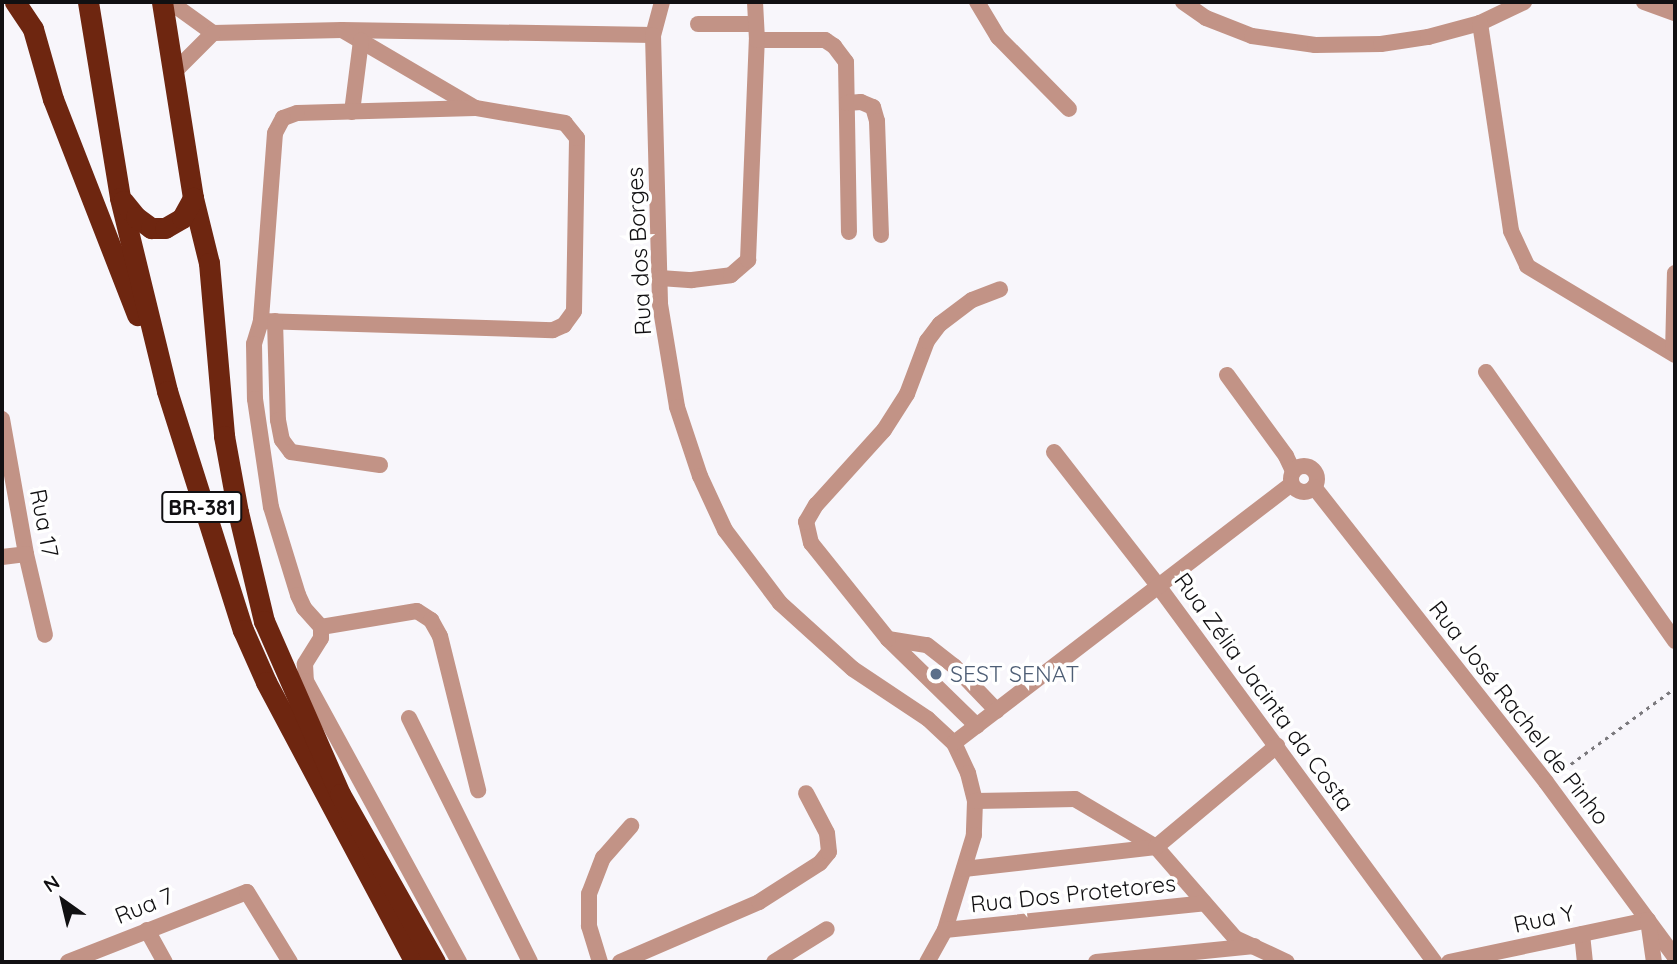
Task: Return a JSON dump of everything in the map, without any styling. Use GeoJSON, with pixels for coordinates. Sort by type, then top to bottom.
{"type":"FeatureCollection","features":[{"type":"Feature","properties":{"kind":"highway"},"geometry":{"type":"LineString","coordinates":[[15,2],[33,29],[52,99],[167,391]]}},
{"type":"Feature","properties":{"kind":"highway","name":"BR-381"},"geometry":{"type":"LineString","coordinates":[[88,2],[120,198],[167,391],[243,630],[272,694],[415,962]]}},
{"type":"Feature","properties":{"kind":"highway","name":"BR-381"},"geometry":{"type":"LineString","coordinates":[[162,2],[193,198],[209,263],[224,436],[237,512],[264,621],[340,794],[435,962]]}},
{"type":"Feature","properties":{"kind":"highway"},"geometry":{"type":"LineString","coordinates":[[120,198],[135,218],[151,228],[165,228],[182,218],[193,198]]}},
{"type":"Feature","properties":{"kind":"street"},"geometry":{"type":"LineString","coordinates":[[170,2],[213,33],[342,30],[653,35]]}},
{"type":"Feature","properties":{"kind":"street","name":"Rua dos Borges"},"geometry":{"type":"LineString","coordinates":[[662,2],[653,35],[660,304],[677,407],[699,476],[726,530],[780,603],[853,669],[928,719],[954,743],[968,773],[975,801],[974,835],[945,930],[927,962]]}},
{"type":"Feature","properties":{"kind":"street"},"geometry":{"type":"LineString","coordinates":[[660,278],[692,280],[731,275],[748,260],[755,2]]}},
{"type":"Feature","properties":{"kind":"street"},"geometry":{"type":"LineString","coordinates":[[977,2],[998,37],[1069,109]]}},
{"type":"Feature","properties":{"kind":"street"},"geometry":{"type":"LineString","coordinates":[[1183,2],[1206,18],[1252,36],[1315,46],[1381,44],[1480,23],[1524,2]]}},
{"type":"Feature","properties":{"kind":"street"},"geometry":{"type":"LineString","coordinates":[[1644,2],[1675,13]]}},
{"type":"Feature","properties":{"kind":"street"},"geometry":{"type":"LineString","coordinates":[[1480,23],[1511,230],[1527,266],[1674,354]]}},
{"type":"Feature","properties":{"kind":"street"},"geometry":{"type":"LineString","coordinates":[[698,24],[825,40],[834,46],[846,62],[849,232]]}},
{"type":"Feature","properties":{"kind":"street"},"geometry":{"type":"LineString","coordinates":[[342,30],[475,108]]}},
{"type":"Feature","properties":{"kind":"street"},"geometry":{"type":"LineString","coordinates":[[172,74],[213,33]]}},
{"type":"Feature","properties":{"kind":"street"},"geometry":{"type":"LineString","coordinates":[[352,112],[361,41]]}},
{"type":"Feature","properties":{"kind":"street"},"geometry":{"type":"LineString","coordinates":[[846,103],[861,102],[873,107],[877,121],[881,235]]}},
{"type":"Feature","properties":{"kind":"street"},"geometry":{"type":"LineString","coordinates":[[268,321],[553,330],[564,325],[574,311],[577,138],[565,123],[475,108],[297,113],[283,118],[275,133],[268,321],[282,440],[291,452],[380,465]]}},
{"type":"Feature","properties":{"kind":"street"},"geometry":{"type":"LineString","coordinates":[[1674,354],[1675,273]]}},
{"type":"Feature","properties":{"kind":"street"},"geometry":{"type":"LineString","coordinates":[[977,726],[888,639],[811,543],[806,523],[816,505],[884,430],[907,394],[928,341],[940,324],[972,300],[1000,289]]}},
{"type":"Feature","properties":{"kind":"street"},"geometry":{"type":"LineString","coordinates":[[268,321],[254,344],[255,399],[271,507],[298,595],[304,608],[321,627],[321,638],[305,664],[306,681],[459,962]]}},
{"type":"Feature","properties":{"kind":"street"},"geometry":{"type":"LineString","coordinates":[[1486,372],[1675,641]]}},
{"type":"Feature","properties":{"kind":"street","name":"Rua José Rachel de Pinho"},"geometry":{"type":"LineString","coordinates":[[1227,376],[1299,482],[1546,782],[1675,957]]}},
{"type":"Feature","properties":{"kind":"street","name":"Rua 17"},"geometry":{"type":"LineString","coordinates":[[2,419],[26,554],[45,635]]}},
{"type":"Feature","properties":{"kind":"street","name":"Rua Zélia Jacinta da Costa"},"geometry":{"type":"LineString","coordinates":[[1054,452],[1158,587],[1434,962]]}},
{"type":"Feature","properties":{"kind":"street"},"geometry":{"type":"LineString","coordinates":[[954,743],[1299,482]]}},
{"type":"Feature","properties":{"kind":"street"},"geometry":{"type":"LineString","coordinates":[[2,557],[26,554]]}},
{"type":"Feature","properties":{"kind":"street"},"geometry":{"type":"LineString","coordinates":[[321,627],[417,611],[430,620],[440,636],[478,789]]}},
{"type":"Feature","properties":{"kind":"street"},"geometry":{"type":"LineString","coordinates":[[888,639],[927,645],[954,666],[997,711]]}},
{"type":"Feature","properties":{"kind":"street"},"geometry":{"type":"LineString","coordinates":[[409,718],[530,962]]}},
{"type":"Feature","properties":{"kind":"street"},"geometry":{"type":"LineString","coordinates":[[964,869],[1156,847],[1277,747]]}},
{"type":"Feature","properties":{"kind":"street"},"geometry":{"type":"LineString","coordinates":[[620,962],[759,902],[820,863],[829,852],[827,833],[806,793]]}},
{"type":"Feature","properties":{"kind":"street"},"geometry":{"type":"LineString","coordinates":[[975,801],[1075,799],[1156,847],[1235,937],[1287,962]]}},
{"type":"Feature","properties":{"kind":"street"},"geometry":{"type":"LineString","coordinates":[[600,962],[589,926],[589,894],[603,858],[631,827]]}},
{"type":"Feature","properties":{"kind":"street","name":"Rua 7"},"geometry":{"type":"LineString","coordinates":[[68,962],[247,892],[253,896],[290,962]]}},
{"type":"Feature","properties":{"kind":"street","name":"Rua Dos Protetores"},"geometry":{"type":"LineString","coordinates":[[945,930],[1205,903]]}},
{"type":"Feature","properties":{"kind":"street"},"geometry":{"type":"LineString","coordinates":[[1648,920],[1654,962]]}},
{"type":"Feature","properties":{"kind":"street","name":"Rua Y"},"geometry":{"type":"LineString","coordinates":[[1449,962],[1519,955],[1581,934],[1648,920]]}},
{"type":"Feature","properties":{"kind":"street"},"geometry":{"type":"LineString","coordinates":[[774,962],[827,929]]}},
{"type":"Feature","properties":{"kind":"street"},"geometry":{"type":"LineString","coordinates":[[146,930],[165,962]]}},
{"type":"Feature","properties":{"kind":"street"},"geometry":{"type":"LineString","coordinates":[[1581,934],[1585,962]]}},
{"type":"Feature","properties":{"kind":"street"},"geometry":{"type":"LineString","coordinates":[[1096,962],[1254,946]]}},
{"type":"Feature","properties":{"kind":"path"},"geometry":{"type":"LineString","coordinates":[[1546,782],[1675,688]]}},
{"type":"Feature","properties":{"kind":"place","name":"SEST SENAT"},"geometry":{"type":"Point","coordinates":[936,674]}}]}
